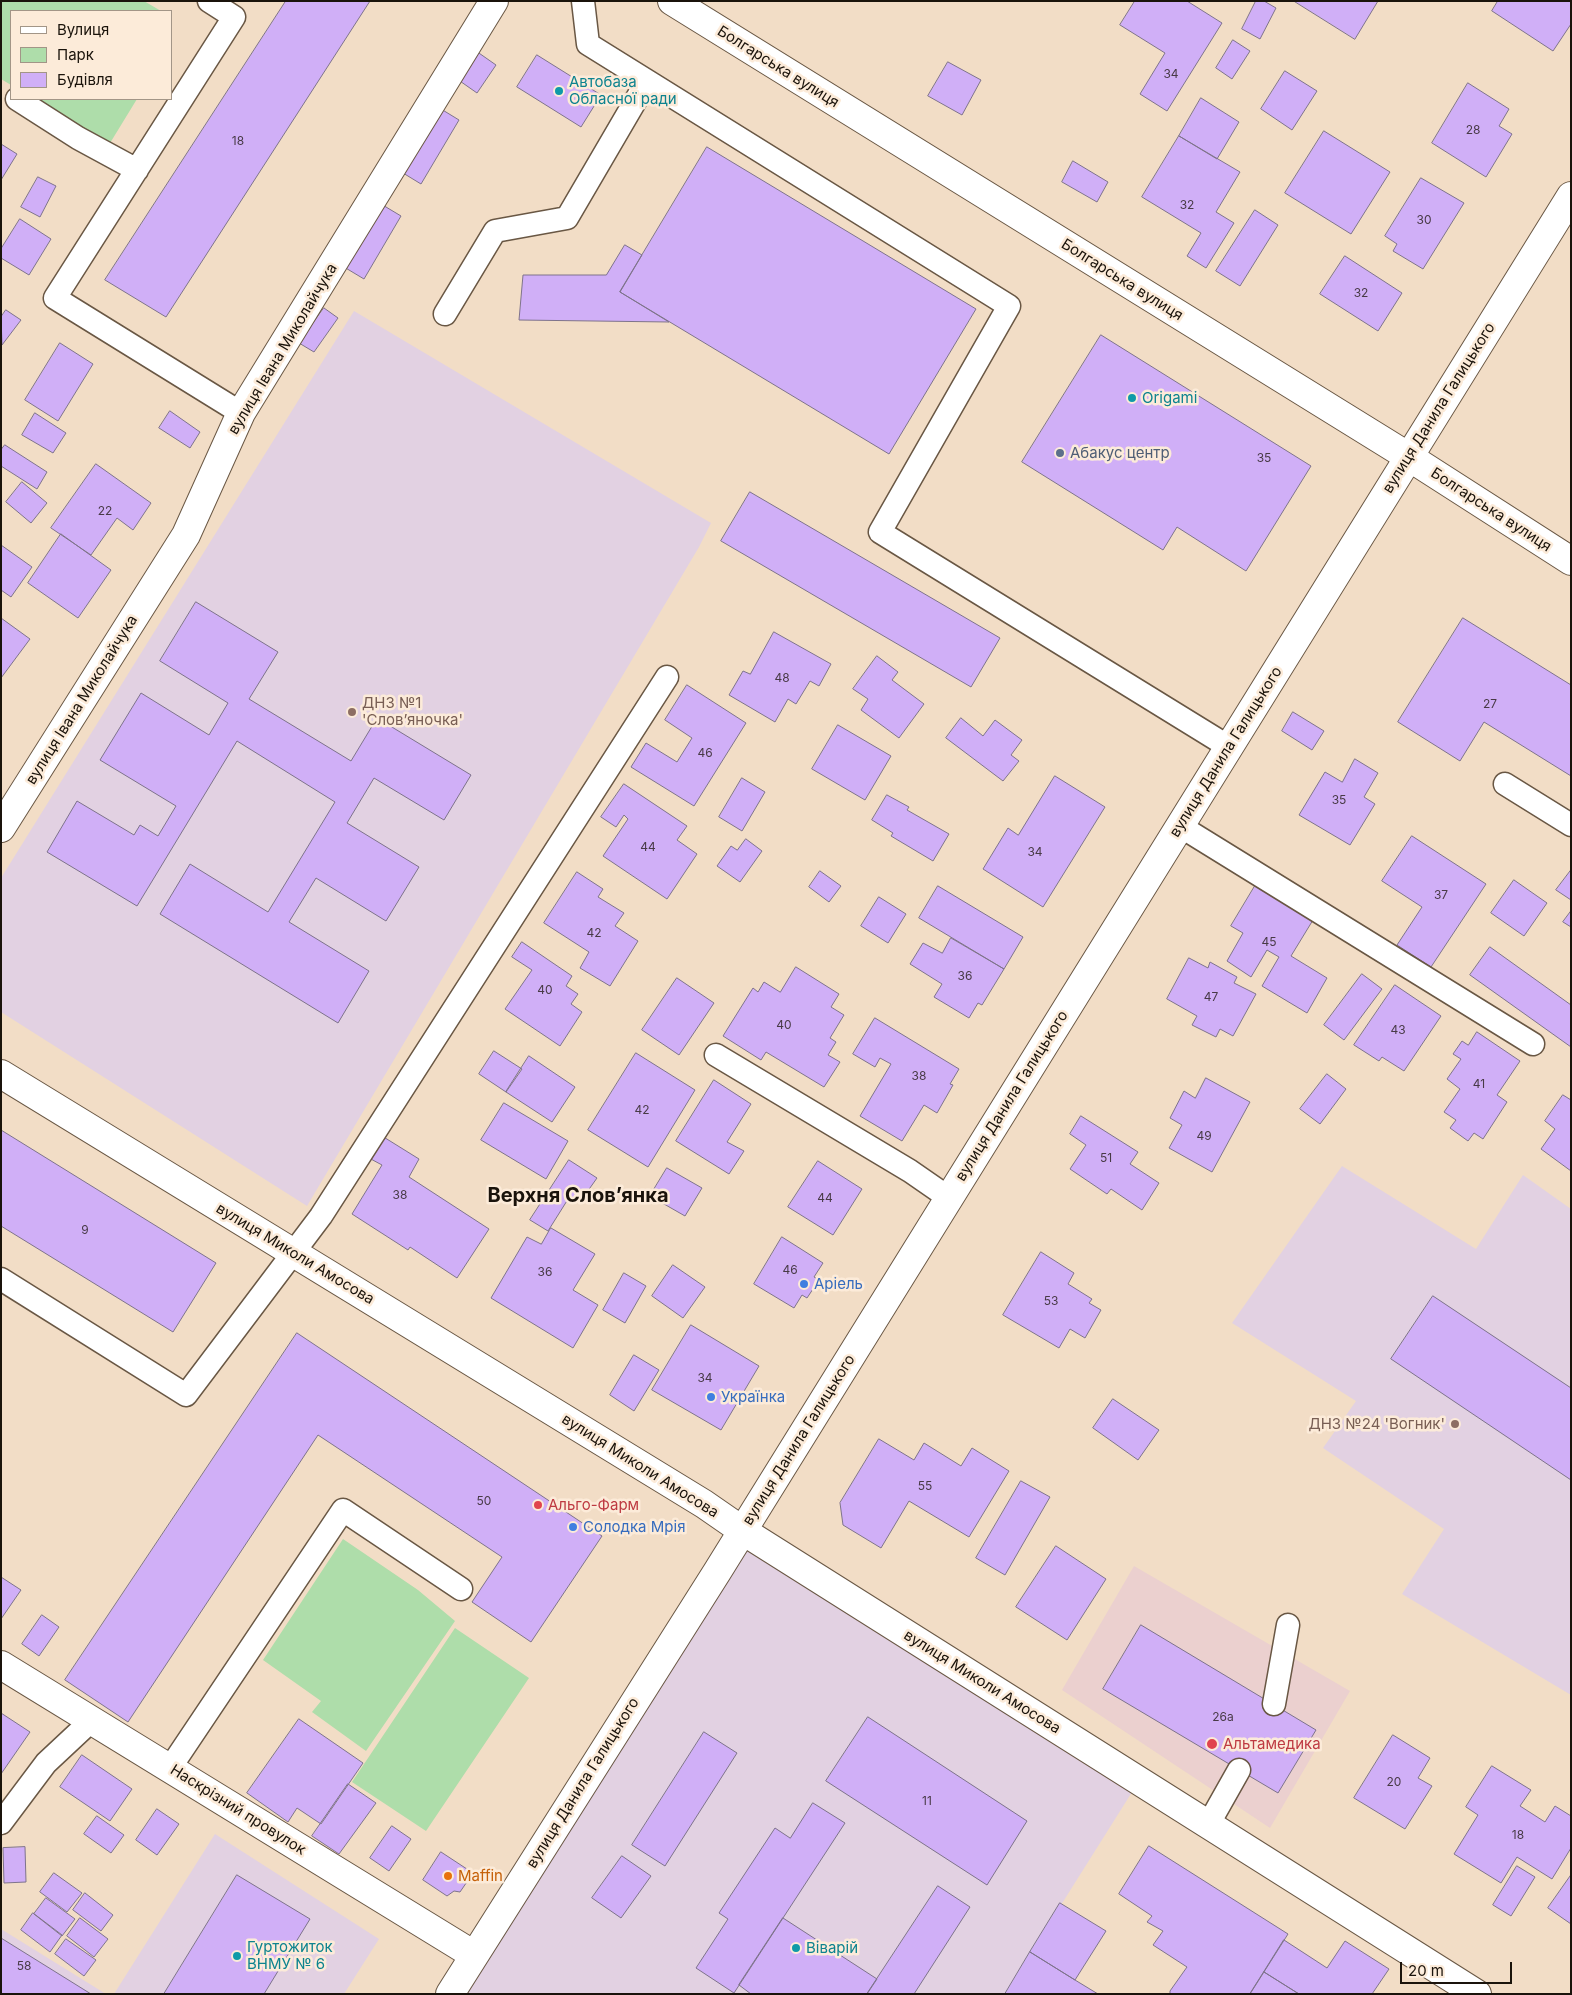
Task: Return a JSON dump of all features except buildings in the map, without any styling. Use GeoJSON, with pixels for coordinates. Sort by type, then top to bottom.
{"type":"FeatureCollection","features":[{"type":"Feature","properties":{"kind":"street","name":"вулиця Івана Миколайчука"},"geometry":{"type":"LineString","coordinates":[[1,828],[186,535],[241,413],[494,1]]}},
{"type":"Feature","properties":{"kind":"street","name":"Болгарська вулиця"},"geometry":{"type":"LineString","coordinates":[[672,1],[1409,458],[1571,561]]}},
{"type":"Feature","properties":{"kind":"street","name":"вулиця Данила Галицького"},"geometry":{"type":"LineString","coordinates":[[450,1994],[743,1531],[1571,196]]}},
{"type":"Feature","properties":{"kind":"street","name":"вулиця Миколи Амосова"},"geometry":{"type":"LineString","coordinates":[[1,1074],[704,1504],[743,1531],[1477,1994]]}},
{"type":"Feature","properties":{"kind":"street","name":"Наскрізний провулок"},"geometry":{"type":"LineString","coordinates":[[1,1665],[474,1955]]}},
{"type":"Feature","properties":{"kind":"lane"},"geometry":{"type":"LineString","coordinates":[[209,1],[234,17],[55,298],[241,413]]}},
{"type":"Feature","properties":{"kind":"lane"},"geometry":{"type":"LineString","coordinates":[[583,1],[588,44],[1009,306],[880,532],[1229,747]]}},
{"type":"Feature","properties":{"kind":"lane"},"geometry":{"type":"LineString","coordinates":[[445,314],[495,231],[567,218],[647,81]]}},
{"type":"Feature","properties":{"kind":"lane"},"geometry":{"type":"LineString","coordinates":[[20,100],[78,138],[137,170]]}},
{"type":"Feature","properties":{"kind":"lane"},"geometry":{"type":"LineString","coordinates":[[1,1279],[186,1395],[321,1216],[667,677]]}},
{"type":"Feature","properties":{"kind":"lane"},"geometry":{"type":"LineString","coordinates":[[1505,784],[1571,825]]}},
{"type":"Feature","properties":{"kind":"lane"},"geometry":{"type":"LineString","coordinates":[[1180,826],[1533,1044]]}},
{"type":"Feature","properties":{"kind":"lane"},"geometry":{"type":"LineString","coordinates":[[716,1054],[910,1171],[949,1198]]}},
{"type":"Feature","properties":{"kind":"lane"},"geometry":{"type":"LineString","coordinates":[[170,1768],[343,1510],[461,1589]]}},
{"type":"Feature","properties":{"kind":"lane"},"geometry":{"type":"LineString","coordinates":[[1274,1704],[1288,1625]]}},
{"type":"Feature","properties":{"kind":"lane"},"geometry":{"type":"LineString","coordinates":[[1,1822],[46,1763],[92,1720]]}},
{"type":"Feature","properties":{"kind":"lane"},"geometry":{"type":"LineString","coordinates":[[1208,1825],[1239,1770]]}},
{"type":"Feature","properties":{"kind":"shaded area","name":"ДНЗ №1 'Слов’яночка'"},"geometry":{"type":"Polygon","coordinates":[[[354,311],[711,523],[699,547],[307,1206],[1,1012],[1,878],[354,311]]]}},
{"type":"Feature","properties":{"kind":"shaded area","name":"ДНЗ №24 'Вогник'"},"geometry":{"type":"Polygon","coordinates":[[[1342,1166],[1476,1249],[1523,1175],[1571,1209],[1571,1695],[1402,1594],[1444,1529],[1323,1448],[1356,1401],[1232,1323],[1342,1166]]]}},
{"type":"Feature","properties":{"kind":"shaded area"},"geometry":{"type":"Polygon","coordinates":[[[743,1531],[1139,1781],[1005,1994],[452,1994],[743,1531]]]}},
{"type":"Feature","properties":{"kind":"shaded area"},"geometry":{"type":"Polygon","coordinates":[[[1134,1566],[1350,1691],[1270,1828],[1062,1690],[1134,1566]]]}},
{"type":"Feature","properties":{"kind":"shaded area"},"geometry":{"type":"Polygon","coordinates":[[[215,1834],[379,1939],[344,1994],[114,1994],[215,1834]]]}},
{"type":"Feature","properties":{"kind":"shaded area"},"geometry":{"type":"Polygon","coordinates":[[[1,1929],[106,1994],[1,1994],[1,1929]]]}},
{"type":"Feature","properties":{"kind":"green space"},"geometry":{"type":"Polygon","coordinates":[[[1,1],[144,1],[159,10],[10,10],[10,84],[1,79],[1,1]]]}},
{"type":"Feature","properties":{"kind":"green space"},"geometry":{"type":"Polygon","coordinates":[[[34,100],[136,100],[107,148],[34,100]]]}},
{"type":"Feature","properties":{"kind":"green space"},"geometry":{"type":"Polygon","coordinates":[[[343,1539],[418,1590],[455,1621],[366,1751],[312,1712],[321,1701],[263,1660],[343,1539]]]}},
{"type":"Feature","properties":{"kind":"green space"},"geometry":{"type":"Polygon","coordinates":[[[455,1628],[529,1678],[426,1831],[352,1782],[455,1628]]]}},
{"type":"Feature","properties":{"kind":"place","name":"Автобаза Обласної ради"},"geometry":{"type":"Point","coordinates":[559,91]}},
{"type":"Feature","properties":{"kind":"place","name":"Origami"},"geometry":{"type":"Point","coordinates":[1132,398]}},
{"type":"Feature","properties":{"kind":"place","name":"Абакус центр"},"geometry":{"type":"Point","coordinates":[1060,453]}},
{"type":"Feature","properties":{"kind":"place","name":"ДНЗ №1 'Слов’яночка'"},"geometry":{"type":"Point","coordinates":[352,712]}},
{"type":"Feature","properties":{"kind":"place","name":"Аріель"},"geometry":{"type":"Point","coordinates":[804,1284]}},
{"type":"Feature","properties":{"kind":"place","name":"Українка"},"geometry":{"type":"Point","coordinates":[711,1397]}},
{"type":"Feature","properties":{"kind":"place","name":"ДНЗ №24 'Вогник'"},"geometry":{"type":"Point","coordinates":[1455,1424]}},
{"type":"Feature","properties":{"kind":"place","name":"Альго-Фарм"},"geometry":{"type":"Point","coordinates":[538,1505]}},
{"type":"Feature","properties":{"kind":"place","name":"Солодка Мрія"},"geometry":{"type":"Point","coordinates":[573,1527]}},
{"type":"Feature","properties":{"kind":"place","name":"Альтамедика"},"geometry":{"type":"Point","coordinates":[1212,1744]}},
{"type":"Feature","properties":{"kind":"place","name":"Maffin"},"geometry":{"type":"Point","coordinates":[448,1876]}},
{"type":"Feature","properties":{"kind":"place","name":"Віварій"},"geometry":{"type":"Point","coordinates":[796,1948]}},
{"type":"Feature","properties":{"kind":"place","name":"Гуртожиток ВНМУ № 6"},"geometry":{"type":"Point","coordinates":[237,1956]}},
{"type":"Feature","properties":{"kind":"district","name":"Верхня Слов’янка"},"geometry":{"type":"Point","coordinates":[578,1196]}}]}
